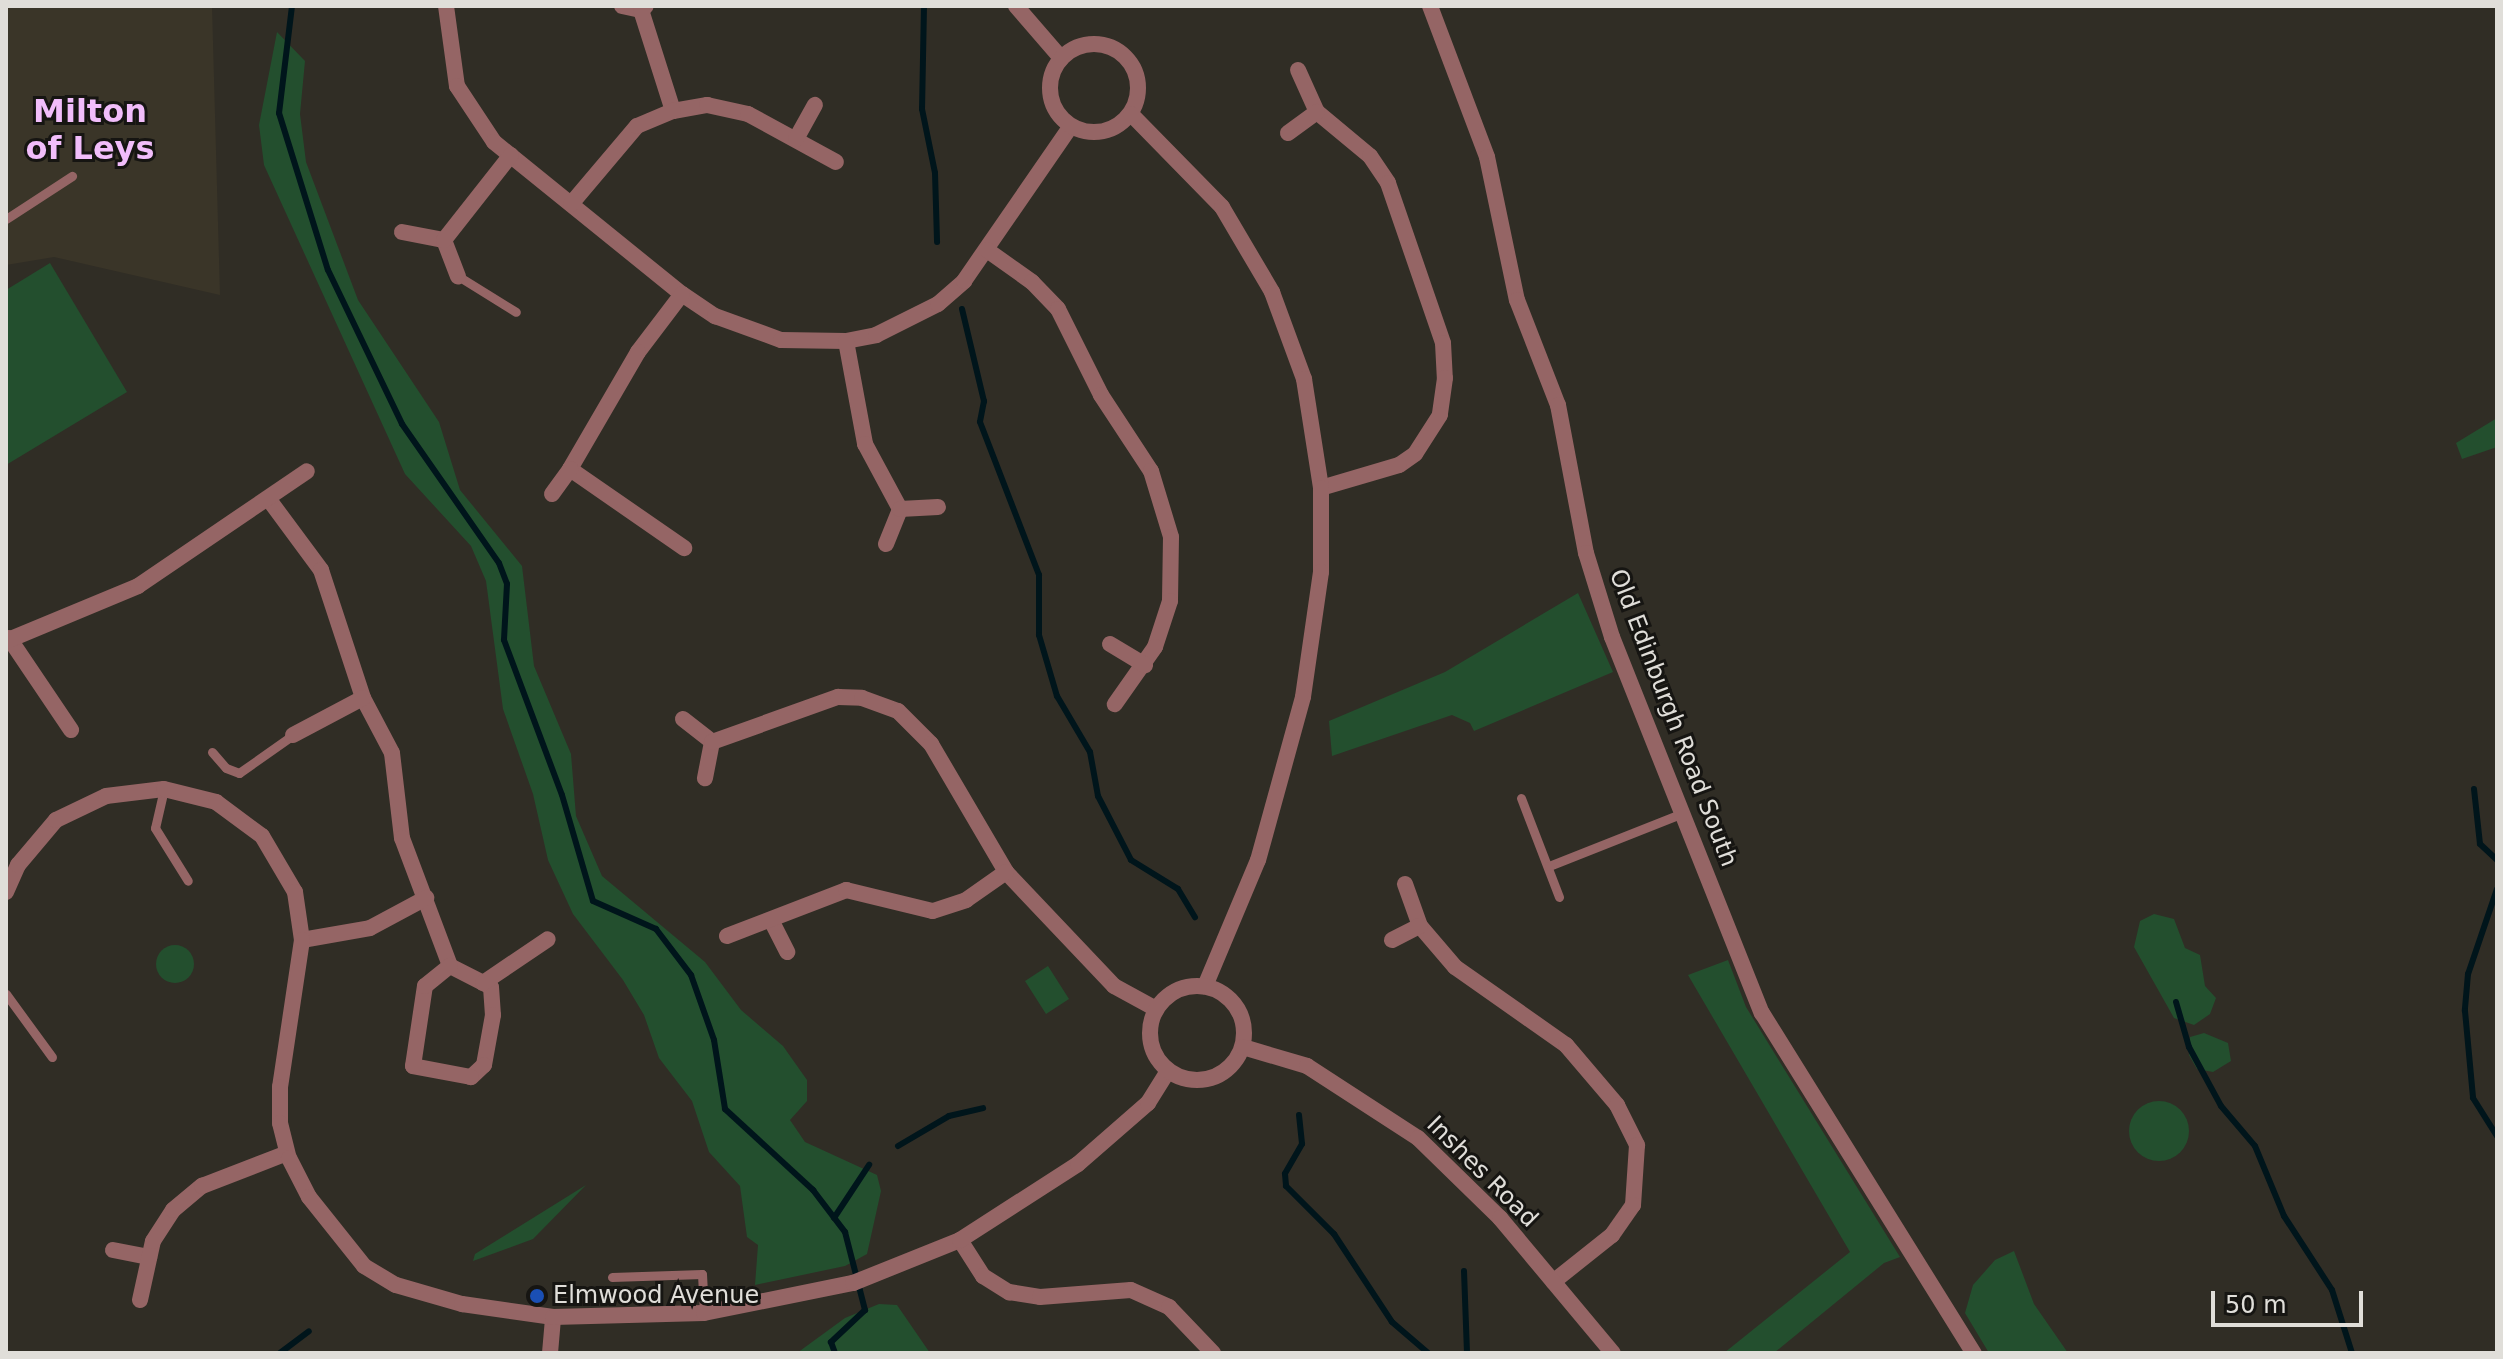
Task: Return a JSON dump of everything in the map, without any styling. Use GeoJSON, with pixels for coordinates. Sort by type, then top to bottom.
{"type":"FeatureCollection","features":[{"type":"Feature","properties":{"kind":"street"},"geometry":{"type":"LineString","coordinates":[[446,6],[457,86],[481,128],[682,294],[715,316],[781,340],[846,341],[906,324],[938,304],[987,250],[1071,126]]}},
{"type":"Feature","properties":{"kind":"street"},"geometry":{"type":"LineString","coordinates":[[622,6],[644,8],[673,111]]}},
{"type":"Feature","properties":{"kind":"street"},"geometry":{"type":"LineString","coordinates":[[1016,6],[1061,58]]}},
{"type":"Feature","properties":{"kind":"street","name":"Old Edinburgh Road South"},"geometry":{"type":"LineString","coordinates":[[1430,6],[1487,157],[1517,300],[1558,405],[1586,553],[1612,637],[1762,1013],[1974,1353]]}},
{"type":"Feature","properties":{"kind":"street"},"geometry":{"type":"LineString","coordinates":[[1091,44],[1122,54],[1139,82],[1131,114],[1103,132],[1071,126],[1052,102],[1053,72],[1061,58],[1091,44]]}},
{"type":"Feature","properties":{"kind":"street"},"geometry":{"type":"LineString","coordinates":[[1298,70],[1317,112],[1370,156],[1388,183],[1443,343],[1445,378],[1440,415],[1415,454],[1399,465],[1321,488]]}},
{"type":"Feature","properties":{"kind":"street"},"geometry":{"type":"LineString","coordinates":[[571,204],[637,126],[673,111],[707,105],[748,114],[836,162]]}},
{"type":"Feature","properties":{"kind":"street"},"geometry":{"type":"LineString","coordinates":[[796,139],[815,105]]}},
{"type":"Feature","properties":{"kind":"street"},"geometry":{"type":"LineString","coordinates":[[1288,133],[1317,112]]}},
{"type":"Feature","properties":{"kind":"street"},"geometry":{"type":"LineString","coordinates":[[1131,114],[1222,207],[1267,281],[1304,379],[1321,488],[1321,572],[1303,697],[1258,860],[1205,986]]}},
{"type":"Feature","properties":{"kind":"street"},"geometry":{"type":"LineString","coordinates":[[444,240],[511,155]]}},
{"type":"Feature","properties":{"kind":"street"},"geometry":{"type":"LineString","coordinates":[[402,232],[444,240]]}},
{"type":"Feature","properties":{"kind":"street"},"geometry":{"type":"LineString","coordinates":[[444,240],[458,276]]}},
{"type":"Feature","properties":{"kind":"street"},"geometry":{"type":"LineString","coordinates":[[987,250],[1032,282],[1058,309],[1101,395],[1151,471],[1171,537],[1170,601],[1145,665],[1115,704]]}},
{"type":"Feature","properties":{"kind":"street"},"geometry":{"type":"LineString","coordinates":[[552,494],[570,469],[632,361],[682,294]]}},
{"type":"Feature","properties":{"kind":"street"},"geometry":{"type":"LineString","coordinates":[[846,341],[865,444],[900,509]]}},
{"type":"Feature","properties":{"kind":"street"},"geometry":{"type":"LineString","coordinates":[[570,469],[684,548]]}},
{"type":"Feature","properties":{"kind":"street"},"geometry":{"type":"LineString","coordinates":[[71,730],[8,640],[138,586],[270,501],[307,471]]}},
{"type":"Feature","properties":{"kind":"street"},"geometry":{"type":"LineString","coordinates":[[270,501],[321,570],[363,698],[392,753],[402,838],[450,966],[491,987],[493,1015],[484,1065],[471,1077],[413,1066],[425,986],[450,966]]}},
{"type":"Feature","properties":{"kind":"street"},"geometry":{"type":"LineString","coordinates":[[900,509],[938,507]]}},
{"type":"Feature","properties":{"kind":"street"},"geometry":{"type":"LineString","coordinates":[[886,544],[900,509]]}},
{"type":"Feature","properties":{"kind":"street"},"geometry":{"type":"LineString","coordinates":[[1110,644],[1145,665]]}},
{"type":"Feature","properties":{"kind":"street"},"geometry":{"type":"LineString","coordinates":[[712,742],[838,697],[862,698],[898,711],[931,744],[1006,872],[1114,986],[1156,1009]]}},
{"type":"Feature","properties":{"kind":"street"},"geometry":{"type":"LineString","coordinates":[[293,735],[363,698]]}},
{"type":"Feature","properties":{"kind":"street"},"geometry":{"type":"LineString","coordinates":[[683,719],[712,742]]}},
{"type":"Feature","properties":{"kind":"street"},"geometry":{"type":"LineString","coordinates":[[705,778],[712,742]]}},
{"type":"Feature","properties":{"kind":"street"},"geometry":{"type":"LineString","coordinates":[[6,892],[18,865],[56,820],[106,796],[164,789],[216,802],[262,836],[295,892],[302,940],[280,1087],[287,1153],[309,1197],[364,1266],[396,1285],[462,1304],[553,1317],[704,1313],[853,1283],[960,1240],[1078,1164],[1148,1103],[1168,1071]]}},
{"type":"Feature","properties":{"kind":"street"},"geometry":{"type":"LineString","coordinates":[[727,936],[771,920],[814,899],[846,890],[933,911],[966,900],[1006,872]]}},
{"type":"Feature","properties":{"kind":"street"},"geometry":{"type":"LineString","coordinates":[[1405,884],[1420,926],[1455,967],[1566,1045],[1617,1105],[1637,1145],[1633,1205],[1612,1235],[1553,1282]]}},
{"type":"Feature","properties":{"kind":"street"},"geometry":{"type":"LineString","coordinates":[[302,940],[370,928],[426,898]]}},
{"type":"Feature","properties":{"kind":"street"},"geometry":{"type":"LineString","coordinates":[[771,920],[787,952]]}},
{"type":"Feature","properties":{"kind":"street"},"geometry":{"type":"LineString","coordinates":[[1392,940],[1420,926]]}},
{"type":"Feature","properties":{"kind":"street"},"geometry":{"type":"LineString","coordinates":[[483,983],[548,939]]}},
{"type":"Feature","properties":{"kind":"street"},"geometry":{"type":"LineString","coordinates":[[1205,986],[1233,1001],[1241,1015],[1243,1047],[1237,1061],[1212,1079],[1197,1081],[1168,1071],[1150,1036],[1156,1009],[1177,990],[1205,986]]}},
{"type":"Feature","properties":{"kind":"street","name":"Inshes Road"},"geometry":{"type":"LineString","coordinates":[[1243,1047],[1307,1066],[1381,1110],[1451,1167],[1613,1353]]}},
{"type":"Feature","properties":{"kind":"street"},"geometry":{"type":"LineString","coordinates":[[140,1300],[149,1257],[173,1210],[202,1186],[287,1153]]}},
{"type":"Feature","properties":{"kind":"street"},"geometry":{"type":"LineString","coordinates":[[960,1240],[983,1276],[1009,1292],[1040,1297],[1131,1290],[1169,1307],[1213,1353]]}},
{"type":"Feature","properties":{"kind":"street"},"geometry":{"type":"LineString","coordinates":[[113,1250],[149,1257]]}},
{"type":"Feature","properties":{"kind":"street"},"geometry":{"type":"LineString","coordinates":[[550,1353],[553,1317]]}},
{"type":"Feature","properties":{"kind":"lane"},"geometry":{"type":"LineString","coordinates":[[6,219],[72,176]]}},
{"type":"Feature","properties":{"kind":"lane"},"geometry":{"type":"LineString","coordinates":[[458,276],[516,312]]}},
{"type":"Feature","properties":{"kind":"lane"},"geometry":{"type":"LineString","coordinates":[[212,752],[226,768],[239,773],[293,735]]}},
{"type":"Feature","properties":{"kind":"lane"},"geometry":{"type":"LineString","coordinates":[[164,789],[155,828],[188,881]]}},
{"type":"Feature","properties":{"kind":"lane"},"geometry":{"type":"LineString","coordinates":[[1521,798],[1559,897]]}},
{"type":"Feature","properties":{"kind":"lane"},"geometry":{"type":"LineString","coordinates":[[1549,866],[1683,813]]}},
{"type":"Feature","properties":{"kind":"lane"},"geometry":{"type":"LineString","coordinates":[[6,994],[52,1057]]}},
{"type":"Feature","properties":{"kind":"lane"},"geometry":{"type":"LineString","coordinates":[[612,1277],[702,1274],[704,1313]]}},
{"type":"Feature","properties":{"kind":"shaded area"},"geometry":{"type":"Polygon","coordinates":[[[6,6],[212,6],[220,295],[54,257],[6,265],[6,6]]]}},
{"type":"Feature","properties":{"kind":"green space"},"geometry":{"type":"Polygon","coordinates":[[[277,32],[305,61],[300,114],[306,162],[358,300],[439,422],[460,490],[522,566],[534,666],[571,754],[576,816],[602,876],[705,962],[741,1010],[783,1046],[807,1080],[807,1101],[790,1120],[805,1142],[877,1175],[881,1191],[867,1254],[845,1266],[755,1285],[758,1245],[747,1237],[740,1186],[709,1152],[692,1101],[659,1058],[644,1015],[623,980],[573,914],[548,860],[533,794],[503,709],[486,581],[471,546],[405,474],[264,165],[259,125],[277,32]]]}},
{"type":"Feature","properties":{"kind":"green space"},"geometry":{"type":"Polygon","coordinates":[[[50,263],[127,392],[6,465],[6,290],[50,263]]]}},
{"type":"Feature","properties":{"kind":"green space"},"geometry":{"type":"Polygon","coordinates":[[[2497,418],[2497,447],[2462,459],[2456,443],[2497,418]]]}},
{"type":"Feature","properties":{"kind":"green space"},"geometry":{"type":"Polygon","coordinates":[[[1578,593],[1613,672],[1474,731],[1470,723],[1452,715],[1332,756],[1329,721],[1445,672],[1578,593]]]}},
{"type":"Feature","properties":{"kind":"green space"},"geometry":{"type":"Polygon","coordinates":[[[2154,914],[2174,919],[2185,948],[2200,955],[2205,986],[2216,998],[2210,1014],[2194,1025],[2174,1018],[2134,947],[2140,921],[2154,914]]]}},
{"type":"Feature","properties":{"kind":"green space"},"geometry":{"type":"Polygon","coordinates":[[[175,945],[188,951],[194,964],[188,977],[175,983],[162,977],[156,964],[162,951],[175,945]]]}},
{"type":"Feature","properties":{"kind":"green space"},"geometry":{"type":"Polygon","coordinates":[[[1728,960],[1746,1007],[1900,1257],[1884,1263],[1774,1353],[1724,1353],[1850,1252],[1688,975],[1728,960]]]}},
{"type":"Feature","properties":{"kind":"green space"},"geometry":{"type":"Polygon","coordinates":[[[1048,966],[1069,999],[1046,1014],[1025,981],[1048,966]]]}},
{"type":"Feature","properties":{"kind":"green space"},"geometry":{"type":"Polygon","coordinates":[[[2204,1033],[2228,1043],[2231,1061],[2213,1072],[2197,1069],[2189,1055],[2190,1037],[2204,1033]]]}},
{"type":"Feature","properties":{"kind":"green space"},"geometry":{"type":"Polygon","coordinates":[[[2159,1101],[2180,1110],[2189,1131],[2180,1152],[2159,1161],[2138,1152],[2129,1131],[2138,1110],[2159,1101]]]}},
{"type":"Feature","properties":{"kind":"green space"},"geometry":{"type":"Polygon","coordinates":[[[586,1185],[533,1239],[473,1261],[475,1254],[586,1185]]]}},
{"type":"Feature","properties":{"kind":"green space"},"geometry":{"type":"Polygon","coordinates":[[[2014,1251],[2034,1304],[2068,1353],[1989,1353],[1965,1313],[1973,1285],[1995,1260],[2014,1251]]]}},
{"type":"Feature","properties":{"kind":"green space"},"geometry":{"type":"Polygon","coordinates":[[[879,1304],[897,1305],[930,1353],[797,1353],[845,1318],[879,1304]]]}},
{"type":"Feature","properties":{"kind":"waterway"},"geometry":{"type":"LineString","coordinates":[[292,6],[279,113],[328,270],[402,424],[499,563],[507,584],[504,640],[562,795],[593,901],[656,929],[691,975],[714,1040],[725,1109],[813,1190],[845,1232],[865,1310],[831,1342],[835,1353]]}},
{"type":"Feature","properties":{"kind":"waterway"},"geometry":{"type":"LineString","coordinates":[[924,6],[922,109],[935,173],[937,242]]}},
{"type":"Feature","properties":{"kind":"waterway"},"geometry":{"type":"LineString","coordinates":[[962,309],[984,401],[980,422],[1039,575],[1039,635],[1057,696],[1090,752],[1098,796],[1131,860],[1178,889],[1195,917]]}},
{"type":"Feature","properties":{"kind":"waterway"},"geometry":{"type":"LineString","coordinates":[[2474,789],[2480,844],[2497,860]]}},
{"type":"Feature","properties":{"kind":"waterway"},"geometry":{"type":"LineString","coordinates":[[2497,889],[2468,974],[2465,1011],[2473,1098],[2497,1136]]}},
{"type":"Feature","properties":{"kind":"waterway"},"geometry":{"type":"LineString","coordinates":[[2176,1002],[2189,1047],[2221,1106],[2255,1146],[2284,1216],[2332,1290],[2352,1353]]}},
{"type":"Feature","properties":{"kind":"waterway"},"geometry":{"type":"LineString","coordinates":[[898,1146],[949,1116],[983,1108]]}},
{"type":"Feature","properties":{"kind":"waterway"},"geometry":{"type":"LineString","coordinates":[[1299,1115],[1302,1144],[1285,1174],[1286,1186],[1334,1234],[1392,1322],[1428,1353]]}},
{"type":"Feature","properties":{"kind":"waterway"},"geometry":{"type":"LineString","coordinates":[[834,1218],[869,1165]]}},
{"type":"Feature","properties":{"kind":"waterway"},"geometry":{"type":"LineString","coordinates":[[1464,1271],[1467,1353]]}},
{"type":"Feature","properties":{"kind":"waterway"},"geometry":{"type":"LineString","coordinates":[[280,1353],[309,1331]]}},
{"type":"Feature","properties":{"kind":"place","name":"Elmwood Avenue"},"geometry":{"type":"Point","coordinates":[537,1296]}},
{"type":"Feature","properties":{"kind":"district","name":"Milton of Leys"},"geometry":{"type":"Point","coordinates":[90,130]}}]}
